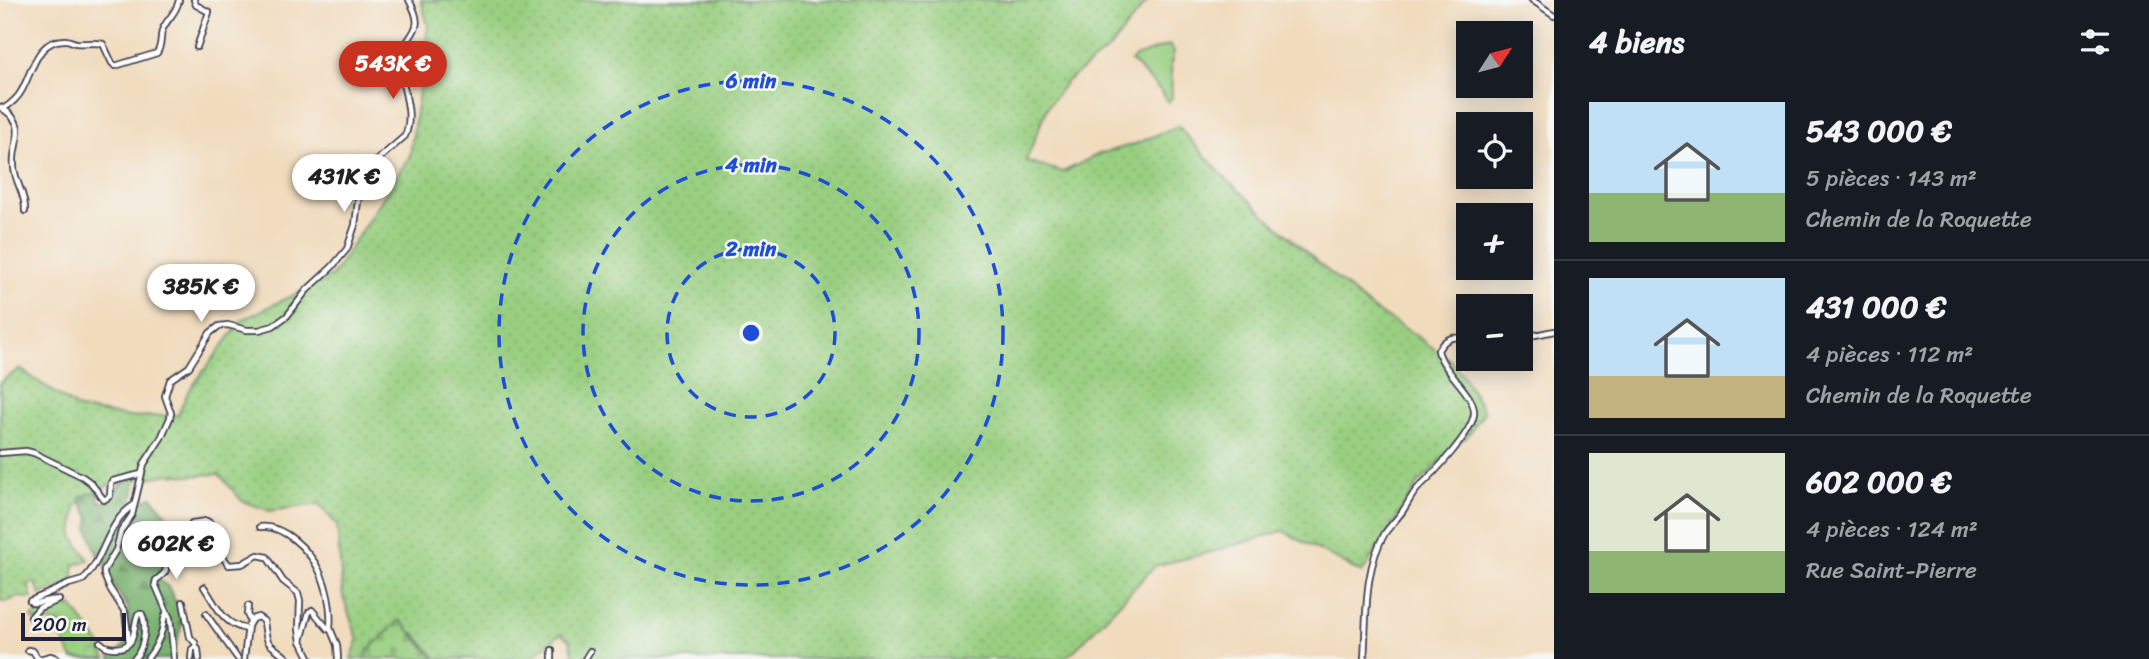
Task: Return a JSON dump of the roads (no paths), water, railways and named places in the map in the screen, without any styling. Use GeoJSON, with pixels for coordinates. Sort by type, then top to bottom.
{"type":"FeatureCollection","features":[{"type":"Feature","properties":{"kind":"street"},"geometry":{"type":"LineString","coordinates":[[25,211],[23,192],[16,182],[13,167],[19,138],[18,125],[2,108],[12,103],[22,90],[30,69],[46,44],[69,40],[76,43],[103,44],[115,66],[158,53],[163,29],[176,12],[179,0]]}},
{"type":"Feature","properties":{"kind":"street"},"geometry":{"type":"LineString","coordinates":[[194,0],[196,5],[209,12],[197,47]]}},
{"type":"Feature","properties":{"kind":"street"},"geometry":{"type":"LineString","coordinates":[[127,644],[125,612],[109,587],[104,570],[116,550],[121,531],[132,515],[145,461],[161,438],[170,418],[165,396],[167,385],[172,377],[189,367],[210,333],[219,326],[254,331],[273,326],[287,317],[307,290],[347,249],[355,225],[358,201],[372,167],[407,132],[408,112],[399,57],[413,35],[418,21],[409,0]]}},
{"type":"Feature","properties":{"kind":"street"},"geometry":{"type":"LineString","coordinates":[[1532,0],[1554,16]]}},
{"type":"Feature","properties":{"kind":"street"},"geometry":{"type":"LineString","coordinates":[[1533,335],[1554,331]]}},
{"type":"Feature","properties":{"kind":"street"},"geometry":{"type":"LineString","coordinates":[[1364,659],[1369,587],[1375,555],[1385,533],[1418,487],[1440,466],[1472,421],[1475,411],[1438,350],[1442,343],[1456,337]]}},
{"type":"Feature","properties":{"kind":"street"},"geometry":{"type":"LineString","coordinates":[[0,453],[34,453],[83,477],[104,500],[110,496],[113,481],[141,474]]}},
{"type":"Feature","properties":{"kind":"street"},"geometry":{"type":"LineString","coordinates":[[31,617],[39,608],[59,600],[40,604],[30,601],[83,580],[117,521],[135,504]]}},
{"type":"Feature","properties":{"kind":"street"},"geometry":{"type":"LineString","coordinates":[[192,523],[210,523],[227,564],[238,565],[255,556],[264,555],[271,561],[283,581],[295,589],[300,600],[298,619],[301,641],[310,659]]}},
{"type":"Feature","properties":{"kind":"street"},"geometry":{"type":"LineString","coordinates":[[260,527],[279,530],[290,537],[320,570],[338,659]]}},
{"type":"Feature","properties":{"kind":"street"},"geometry":{"type":"LineString","coordinates":[[161,553],[166,571],[155,584],[170,618],[174,659]]}},
{"type":"Feature","properties":{"kind":"street"},"geometry":{"type":"LineString","coordinates":[[204,587],[227,621],[233,626],[247,629]]}},
{"type":"Feature","properties":{"kind":"street"},"geometry":{"type":"LineString","coordinates":[[183,602],[190,637],[196,644],[199,659]]}},
{"type":"Feature","properties":{"kind":"street"},"geometry":{"type":"LineString","coordinates":[[248,606],[250,621]]}},
{"type":"Feature","properties":{"kind":"street"},"geometry":{"type":"LineString","coordinates":[[301,641],[310,611],[330,628]]}},
{"type":"Feature","properties":{"kind":"street"},"geometry":{"type":"LineString","coordinates":[[147,659],[157,645],[163,617],[167,612]]}},
{"type":"Feature","properties":{"kind":"street"},"geometry":{"type":"LineString","coordinates":[[100,642],[104,646],[114,648],[127,644],[133,640],[138,614],[142,614],[143,642],[134,659]]}},
{"type":"Feature","properties":{"kind":"street"},"geometry":{"type":"LineString","coordinates":[[206,614],[238,659]]}},
{"type":"Feature","properties":{"kind":"street"},"geometry":{"type":"LineString","coordinates":[[244,659],[247,629],[255,617],[263,620],[267,643],[288,659]]}},
{"type":"Feature","properties":{"kind":"street"},"geometry":{"type":"LineString","coordinates":[[191,659],[192,649],[195,647]]}},
{"type":"Feature","properties":{"kind":"street"},"geometry":{"type":"LineString","coordinates":[[28,650],[33,651],[38,659],[51,656],[56,658]]}},
{"type":"Feature","properties":{"kind":"street"},"geometry":{"type":"LineString","coordinates":[[552,650],[552,659]]}},
{"type":"Feature","properties":{"kind":"street"},"geometry":{"type":"LineString","coordinates":[[585,659],[590,651]]}}]}
